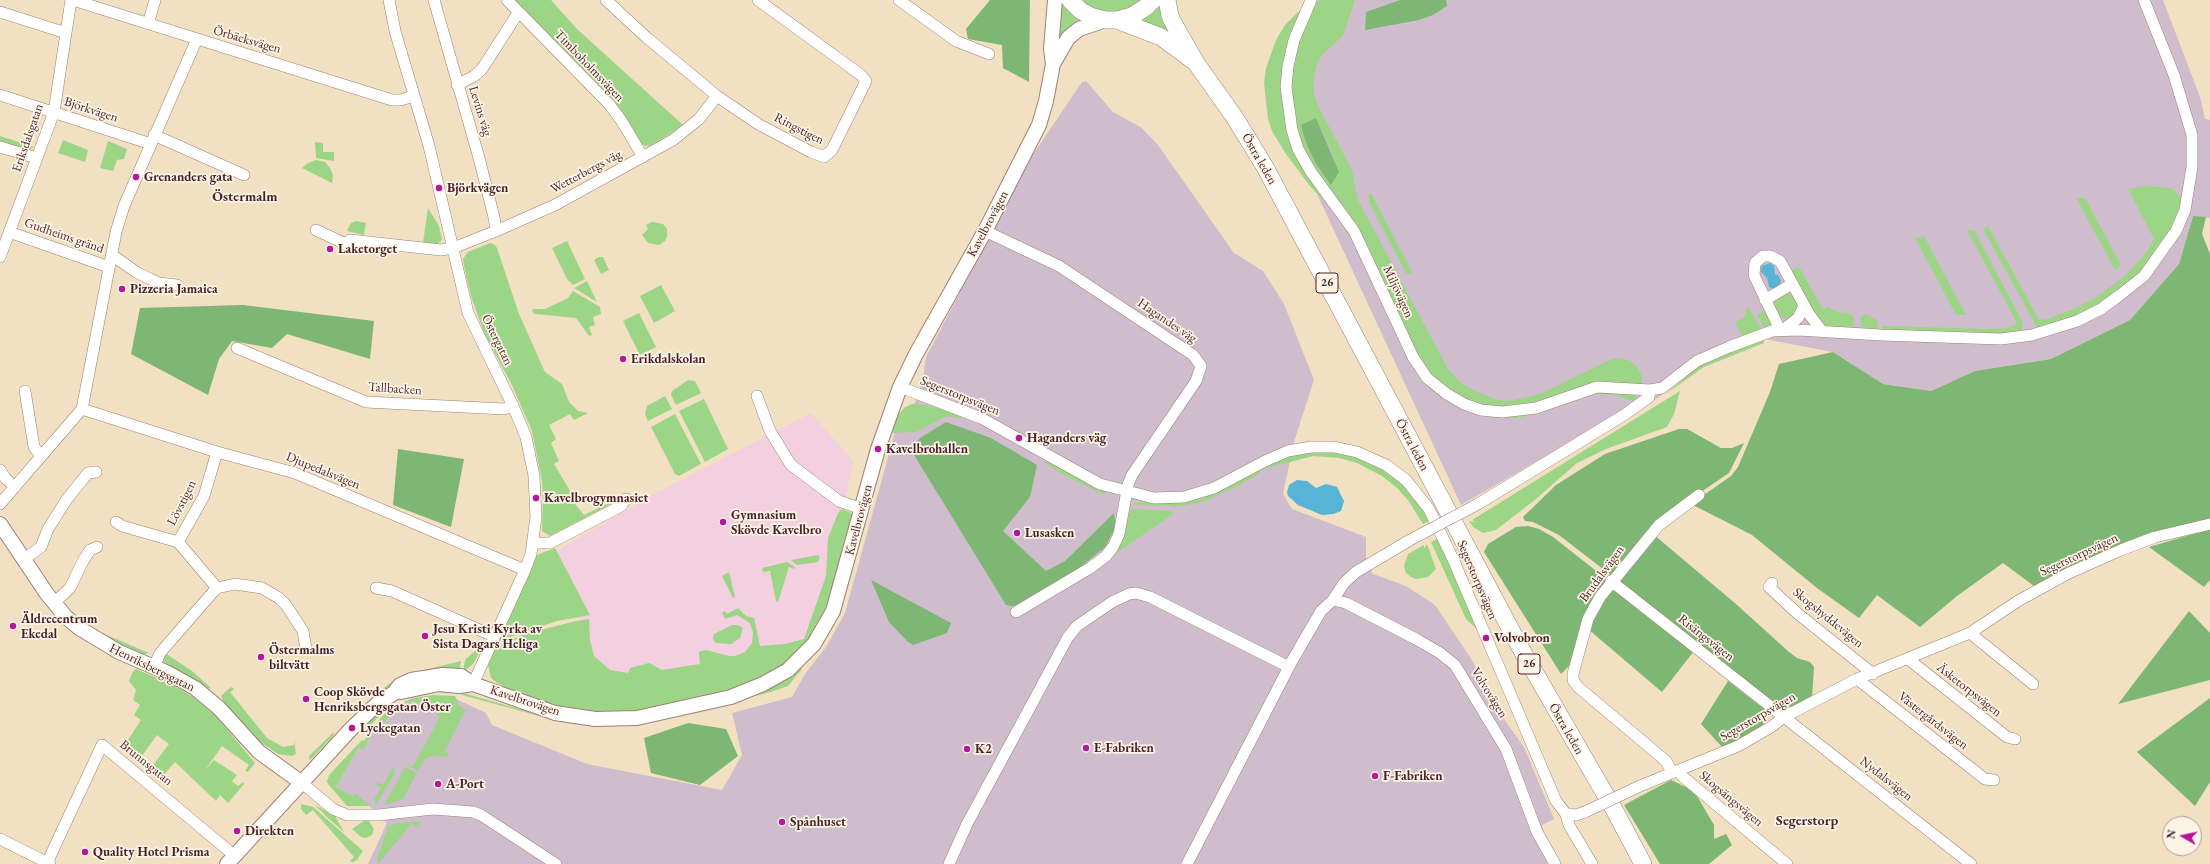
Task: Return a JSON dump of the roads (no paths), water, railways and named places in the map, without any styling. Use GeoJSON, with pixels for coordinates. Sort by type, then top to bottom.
{"type":"FeatureCollection","features":[{"type":"Feature","properties":{"kind":"highway","name":"26"},"geometry":{"type":"LineString","coordinates":[[1070,0],[1081,11],[1093,17],[1111,20]]}},
{"type":"Feature","properties":{"kind":"highway"},"geometry":{"type":"LineString","coordinates":[[1111,20],[1140,12],[1153,0]]}},
{"type":"Feature","properties":{"kind":"highway","name":"Östra leden"},"geometry":{"type":"LineString","coordinates":[[1167,0],[1170,16],[1196,63],[1235,118],[1265,167],[1520,647],[1624,828],[1643,864]]}},
{"type":"Feature","properties":{"kind":"highway","name":"Östra leden"},"geometry":{"type":"LineString","coordinates":[[1111,20],[1161,37],[1196,63]]}},
{"type":"Feature","properties":{"kind":"highway","name":"Östra leden"},"geometry":{"type":"LineString","coordinates":[[1624,828],[1649,864]]}},
{"type":"Feature","properties":{"kind":"main road","name":"Kavelbrovägen"},"geometry":{"type":"LineString","coordinates":[[231,860],[377,704],[394,693],[400,685],[422,677],[461,676],[473,684],[555,714],[595,719],[637,718],[731,697],[763,684],[788,670],[814,644],[833,611],[878,449],[900,387],[916,354],[985,230],[1039,125],[1046,101],[1053,64],[1052,49],[1055,0]]}},
{"type":"Feature","properties":{"kind":"main road","name":"Kavelbrovägen"},"geometry":{"type":"LineString","coordinates":[[1053,64],[1068,38],[1079,29],[1111,20]]}},
{"type":"Feature","properties":{"kind":"main road","name":"Henriksbergsgatan"},"geometry":{"type":"LineString","coordinates":[[0,524],[54,604],[66,616],[90,636],[119,652],[184,681],[210,699],[259,752],[302,783]]}},
{"type":"Feature","properties":{"kind":"street","name":"Örbäcksvägen"},"geometry":{"type":"LineString","coordinates":[[72,0],[392,100],[401,100],[413,96]]}},
{"type":"Feature","properties":{"kind":"street","name":"Eriksdalsgatan"},"geometry":{"type":"LineString","coordinates":[[0,257],[54,112],[72,0]]}},
{"type":"Feature","properties":{"kind":"street"},"geometry":{"type":"LineString","coordinates":[[148,24],[155,0]]}},
{"type":"Feature","properties":{"kind":"street","name":"Östergatan"},"geometry":{"type":"LineString","coordinates":[[389,0],[395,31],[413,96],[430,146],[468,313],[513,406],[526,437],[534,476],[536,510],[533,543],[525,570],[493,636],[473,684]]}},
{"type":"Feature","properties":{"kind":"street","name":"Levins väg"},"geometry":{"type":"LineString","coordinates":[[434,0],[494,217],[496,231]]}},
{"type":"Feature","properties":{"kind":"street","name":"Timboholmsvägen"},"geometry":{"type":"LineString","coordinates":[[507,0],[518,13],[609,104],[622,120],[643,157]]}},
{"type":"Feature","properties":{"kind":"street","name":"Ringstigen"},"geometry":{"type":"LineString","coordinates":[[606,0],[646,37],[717,96],[758,124],[811,152],[824,157],[832,150],[864,89],[866,81],[861,75],[758,0]]}},
{"type":"Feature","properties":{"kind":"street"},"geometry":{"type":"LineString","coordinates":[[899,0],[956,41],[990,54]]}},
{"type":"Feature","properties":{"kind":"street","name":"Miljövägen"},"geometry":{"type":"LineString","coordinates":[[1311,0],[1294,40],[1288,66],[1286,87],[1292,130],[1298,149],[1311,172],[1354,232],[1413,357],[1427,378],[1446,394],[1464,404],[1481,410],[1502,412],[1536,408],[1597,387],[1650,390]]}},
{"type":"Feature","properties":{"kind":"street"},"geometry":{"type":"LineString","coordinates":[[1187,864],[1289,667],[1321,611],[1333,600],[1344,584],[1356,572],[1410,540],[1478,504],[1638,406],[1649,396],[1650,390],[1662,388],[1698,361],[1772,331],[1822,331],[2001,339],[2027,336],[2077,321],[2101,309],[2144,276],[2176,231],[2185,210],[2193,153],[2192,135],[2174,75],[2144,0]]}},
{"type":"Feature","properties":{"kind":"street"},"geometry":{"type":"LineString","coordinates":[[0,12],[66,33]]}},
{"type":"Feature","properties":{"kind":"street"},"geometry":{"type":"LineString","coordinates":[[457,85],[474,76],[482,69],[518,13]]}},
{"type":"Feature","properties":{"kind":"street"},"geometry":{"type":"LineString","coordinates":[[0,504],[82,408],[109,267],[124,206],[197,39]]}},
{"type":"Feature","properties":{"kind":"street","name":"Björkvägen"},"geometry":{"type":"LineString","coordinates":[[0,95],[153,140],[244,175]]}},
{"type":"Feature","properties":{"kind":"street","name":"Wetterbergs väg"},"geometry":{"type":"LineString","coordinates":[[453,248],[496,231],[588,188],[643,157],[687,130],[699,119],[717,96]]}},
{"type":"Feature","properties":{"kind":"street"},"geometry":{"type":"LineString","coordinates":[[0,146],[37,158]]}},
{"type":"Feature","properties":{"kind":"street"},"geometry":{"type":"LineString","coordinates":[[316,230],[346,244],[350,240],[441,250],[453,248]]}},
{"type":"Feature","properties":{"kind":"street","name":"Hagandes väg"},"geometry":{"type":"LineString","coordinates":[[985,230],[1059,266],[1193,355],[1201,366],[1196,381],[1132,476],[1127,492],[1119,534],[1113,547],[1106,556],[1064,584],[1016,612]]}},
{"type":"Feature","properties":{"kind":"street","name":"Gudheims gränd"},"geometry":{"type":"LineString","coordinates":[[10,232],[109,267]]}},
{"type":"Feature","properties":{"kind":"street"},"geometry":{"type":"LineString","coordinates":[[112,254],[136,272],[150,279],[159,283],[177,285]]}},
{"type":"Feature","properties":{"kind":"street"},"geometry":{"type":"LineString","coordinates":[[1782,330],[1765,300],[1754,275],[1753,270],[1758,259],[1763,256],[1776,258],[1804,306],[1822,331]]}},
{"type":"Feature","properties":{"kind":"street"},"geometry":{"type":"LineString","coordinates":[[1765,300],[1792,284]]}},
{"type":"Feature","properties":{"kind":"street"},"geometry":{"type":"LineString","coordinates":[[1782,330],[1798,318],[1804,306]]}},
{"type":"Feature","properties":{"kind":"street","name":"Tallbacken"},"geometry":{"type":"LineString","coordinates":[[237,348],[366,402],[504,409],[513,406]]}},
{"type":"Feature","properties":{"kind":"street","name":"Segerstorpsvägen"},"geometry":{"type":"LineString","coordinates":[[900,387],[981,418],[1019,438],[1074,471],[1100,484],[1154,498],[1184,497],[1214,488],[1265,461],[1288,451],[1311,447],[1334,447],[1357,452],[1386,465],[1406,480],[1429,509],[1453,559],[1556,801],[1566,814],[1576,815],[1585,812],[1640,786],[1738,746],[1771,727],[1784,717],[1857,680],[1970,633],[2046,585],[2075,571],[2155,537],[2210,524]]}},
{"type":"Feature","properties":{"kind":"street"},"geometry":{"type":"LineString","coordinates":[[25,391],[34,447],[41,456]]}},
{"type":"Feature","properties":{"kind":"street"},"geometry":{"type":"LineString","coordinates":[[757,396],[770,431],[791,465],[840,501],[862,509]]}},
{"type":"Feature","properties":{"kind":"street","name":"Djupedalsvägen"},"geometry":{"type":"LineString","coordinates":[[82,408],[217,452],[295,473],[525,570]]}},
{"type":"Feature","properties":{"kind":"street","name":"Lövstigen"},"geometry":{"type":"LineString","coordinates":[[178,542],[204,496],[217,452]]}},
{"type":"Feature","properties":{"kind":"street"},"geometry":{"type":"LineString","coordinates":[[0,470],[6,479],[15,487]]}},
{"type":"Feature","properties":{"kind":"street"},"geometry":{"type":"LineString","coordinates":[[24,560],[41,547],[48,529],[88,473],[96,472]]}},
{"type":"Feature","properties":{"kind":"street","name":"Brudalsvägen"},"geometry":{"type":"LineString","coordinates":[[1675,771],[1578,687],[1573,680],[1574,668],[1588,619],[1611,581],[1659,525],[1699,495]]}},
{"type":"Feature","properties":{"kind":"street"},"geometry":{"type":"LineString","coordinates":[[533,543],[550,543],[621,506],[626,499]]}},
{"type":"Feature","properties":{"kind":"street","name":"Lövstigen"},"geometry":{"type":"LineString","coordinates":[[116,522],[122,526],[178,542],[217,588]]}},
{"type":"Feature","properties":{"kind":"street"},"geometry":{"type":"LineString","coordinates":[[54,604],[70,588],[90,550],[97,547]]}},
{"type":"Feature","properties":{"kind":"street","name":"Risängsvägen"},"geometry":{"type":"LineString","coordinates":[[1611,581],[1784,717]]}},
{"type":"Feature","properties":{"kind":"street","name":"Skogshyddevägen"},"geometry":{"type":"LineString","coordinates":[[1772,583],[1769,587],[1797,613],[1873,674]]}},
{"type":"Feature","properties":{"kind":"street"},"geometry":{"type":"LineString","coordinates":[[154,667],[160,653],[217,588],[235,584],[248,585],[270,591],[286,605],[303,632],[306,648]]}},
{"type":"Feature","properties":{"kind":"street"},"geometry":{"type":"LineString","coordinates":[[376,588],[392,590],[493,636]]}},
{"type":"Feature","properties":{"kind":"street"},"geometry":{"type":"LineString","coordinates":[[949,864],[967,824],[1068,637],[1077,626],[1112,602],[1128,594],[1136,593],[1150,597],[1289,667]]}},
{"type":"Feature","properties":{"kind":"street","name":"Volvovägen"},"geometry":{"type":"LineString","coordinates":[[1333,600],[1346,603],[1410,636],[1440,653],[1455,666],[1506,749],[1537,832],[1555,864]]}},
{"type":"Feature","properties":{"kind":"street"},"geometry":{"type":"LineString","coordinates":[[1970,633],[2033,684]]}},
{"type":"Feature","properties":{"kind":"street","name":"Äsketorpsvägen"},"geometry":{"type":"LineString","coordinates":[[1908,659],[2007,737],[2015,739]]}},
{"type":"Feature","properties":{"kind":"street","name":"Västergårdsvägen"},"geometry":{"type":"LineString","coordinates":[[1857,680],[1985,779],[1994,780]]}},
{"type":"Feature","properties":{"kind":"street","name":"Nydalsvägen"},"geometry":{"type":"LineString","coordinates":[[1784,717],[1971,864]]}},
{"type":"Feature","properties":{"kind":"street","name":"Brunnsgatan"},"geometry":{"type":"LineString","coordinates":[[49,863],[102,745],[231,860]]}},
{"type":"Feature","properties":{"kind":"street","name":"Skogsängsvägen"},"geometry":{"type":"LineString","coordinates":[[1675,771],[1786,864]]}},
{"type":"Feature","properties":{"kind":"street"},"geometry":{"type":"LineString","coordinates":[[302,783],[333,809],[347,814],[378,815],[433,810],[473,812],[481,815],[556,864]]}},
{"type":"Feature","properties":{"kind":"street"},"geometry":{"type":"LineString","coordinates":[[1566,814],[1569,825],[1592,864]]}},
{"type":"Feature","properties":{"kind":"street"},"geometry":{"type":"LineString","coordinates":[[0,839],[49,863]]}},
{"type":"Feature","properties":{"kind":"water"},"geometry":{"type":"Polygon","coordinates":[[[1770,263],[1774,266],[1775,274],[1779,276],[1781,281],[1779,286],[1774,289],[1769,287],[1767,278],[1761,272],[1762,266],[1770,263]]]}},
{"type":"Feature","properties":{"kind":"water"},"geometry":{"type":"Polygon","coordinates":[[[1297,480],[1307,481],[1316,488],[1326,484],[1337,487],[1344,501],[1341,511],[1333,514],[1322,515],[1298,505],[1288,496],[1287,492],[1289,485],[1297,480]]]}},
{"type":"Feature","properties":{"kind":"place","name":"Grenanders gata"},"geometry":{"type":"Point","coordinates":[136,177]}},
{"type":"Feature","properties":{"kind":"place","name":"Björkvägen"},"geometry":{"type":"Point","coordinates":[439,188]}},
{"type":"Feature","properties":{"kind":"place","name":"Laketorget"},"geometry":{"type":"Point","coordinates":[330,249]}},
{"type":"Feature","properties":{"kind":"place","name":"Pizzeria Jamaica"},"geometry":{"type":"Point","coordinates":[122,289]}},
{"type":"Feature","properties":{"kind":"place","name":"Erikdalskolan"},"geometry":{"type":"Point","coordinates":[623,359]}},
{"type":"Feature","properties":{"kind":"place","name":"Haganders väg"},"geometry":{"type":"Point","coordinates":[1019,438]}},
{"type":"Feature","properties":{"kind":"place","name":"Kavelbrohallen"},"geometry":{"type":"Point","coordinates":[878,449]}},
{"type":"Feature","properties":{"kind":"place","name":"Kavelbrogymnasiet"},"geometry":{"type":"Point","coordinates":[536,498]}},
{"type":"Feature","properties":{"kind":"place","name":"Gymnasium Skövde Kavelbro"},"geometry":{"type":"Point","coordinates":[723,522]}},
{"type":"Feature","properties":{"kind":"place","name":"Lusasken"},"geometry":{"type":"Point","coordinates":[1017,533]}},
{"type":"Feature","properties":{"kind":"place","name":"Äldrecentrum Ekedal"},"geometry":{"type":"Point","coordinates":[13,626]}},
{"type":"Feature","properties":{"kind":"place","name":"Jesu Kristi Kyrka av Sista Dagars Heliga"},"geometry":{"type":"Point","coordinates":[425,636]}},
{"type":"Feature","properties":{"kind":"place","name":"Volvobron"},"geometry":{"type":"Point","coordinates":[1486,638]}},
{"type":"Feature","properties":{"kind":"place","name":"Östermalms biltvätt"},"geometry":{"type":"Point","coordinates":[261,657]}},
{"type":"Feature","properties":{"kind":"place","name":"Coop Skövde Henriksbergsgatan Öster"},"geometry":{"type":"Point","coordinates":[306,699]}},
{"type":"Feature","properties":{"kind":"place","name":"Lyckegatan"},"geometry":{"type":"Point","coordinates":[352,728]}},
{"type":"Feature","properties":{"kind":"place","name":"E-Fabriken"},"geometry":{"type":"Point","coordinates":[1086,748]}},
{"type":"Feature","properties":{"kind":"place","name":"K2"},"geometry":{"type":"Point","coordinates":[967,749]}},
{"type":"Feature","properties":{"kind":"place","name":"F-Fabriken"},"geometry":{"type":"Point","coordinates":[1375,776]}},
{"type":"Feature","properties":{"kind":"place","name":"A-Port"},"geometry":{"type":"Point","coordinates":[438,784]}},
{"type":"Feature","properties":{"kind":"place","name":"Spånhuset"},"geometry":{"type":"Point","coordinates":[782,822]}},
{"type":"Feature","properties":{"kind":"place","name":"Direkten"},"geometry":{"type":"Point","coordinates":[237,831]}},
{"type":"Feature","properties":{"kind":"place","name":"Quality Hotel Prisma"},"geometry":{"type":"Point","coordinates":[85,852]}},
{"type":"Feature","properties":{"kind":"district","name":"Östermalm"},"geometry":{"type":"Point","coordinates":[245,197]}},
{"type":"Feature","properties":{"kind":"district","name":"Segerstorp"},"geometry":{"type":"Point","coordinates":[1807,821]}}]}
